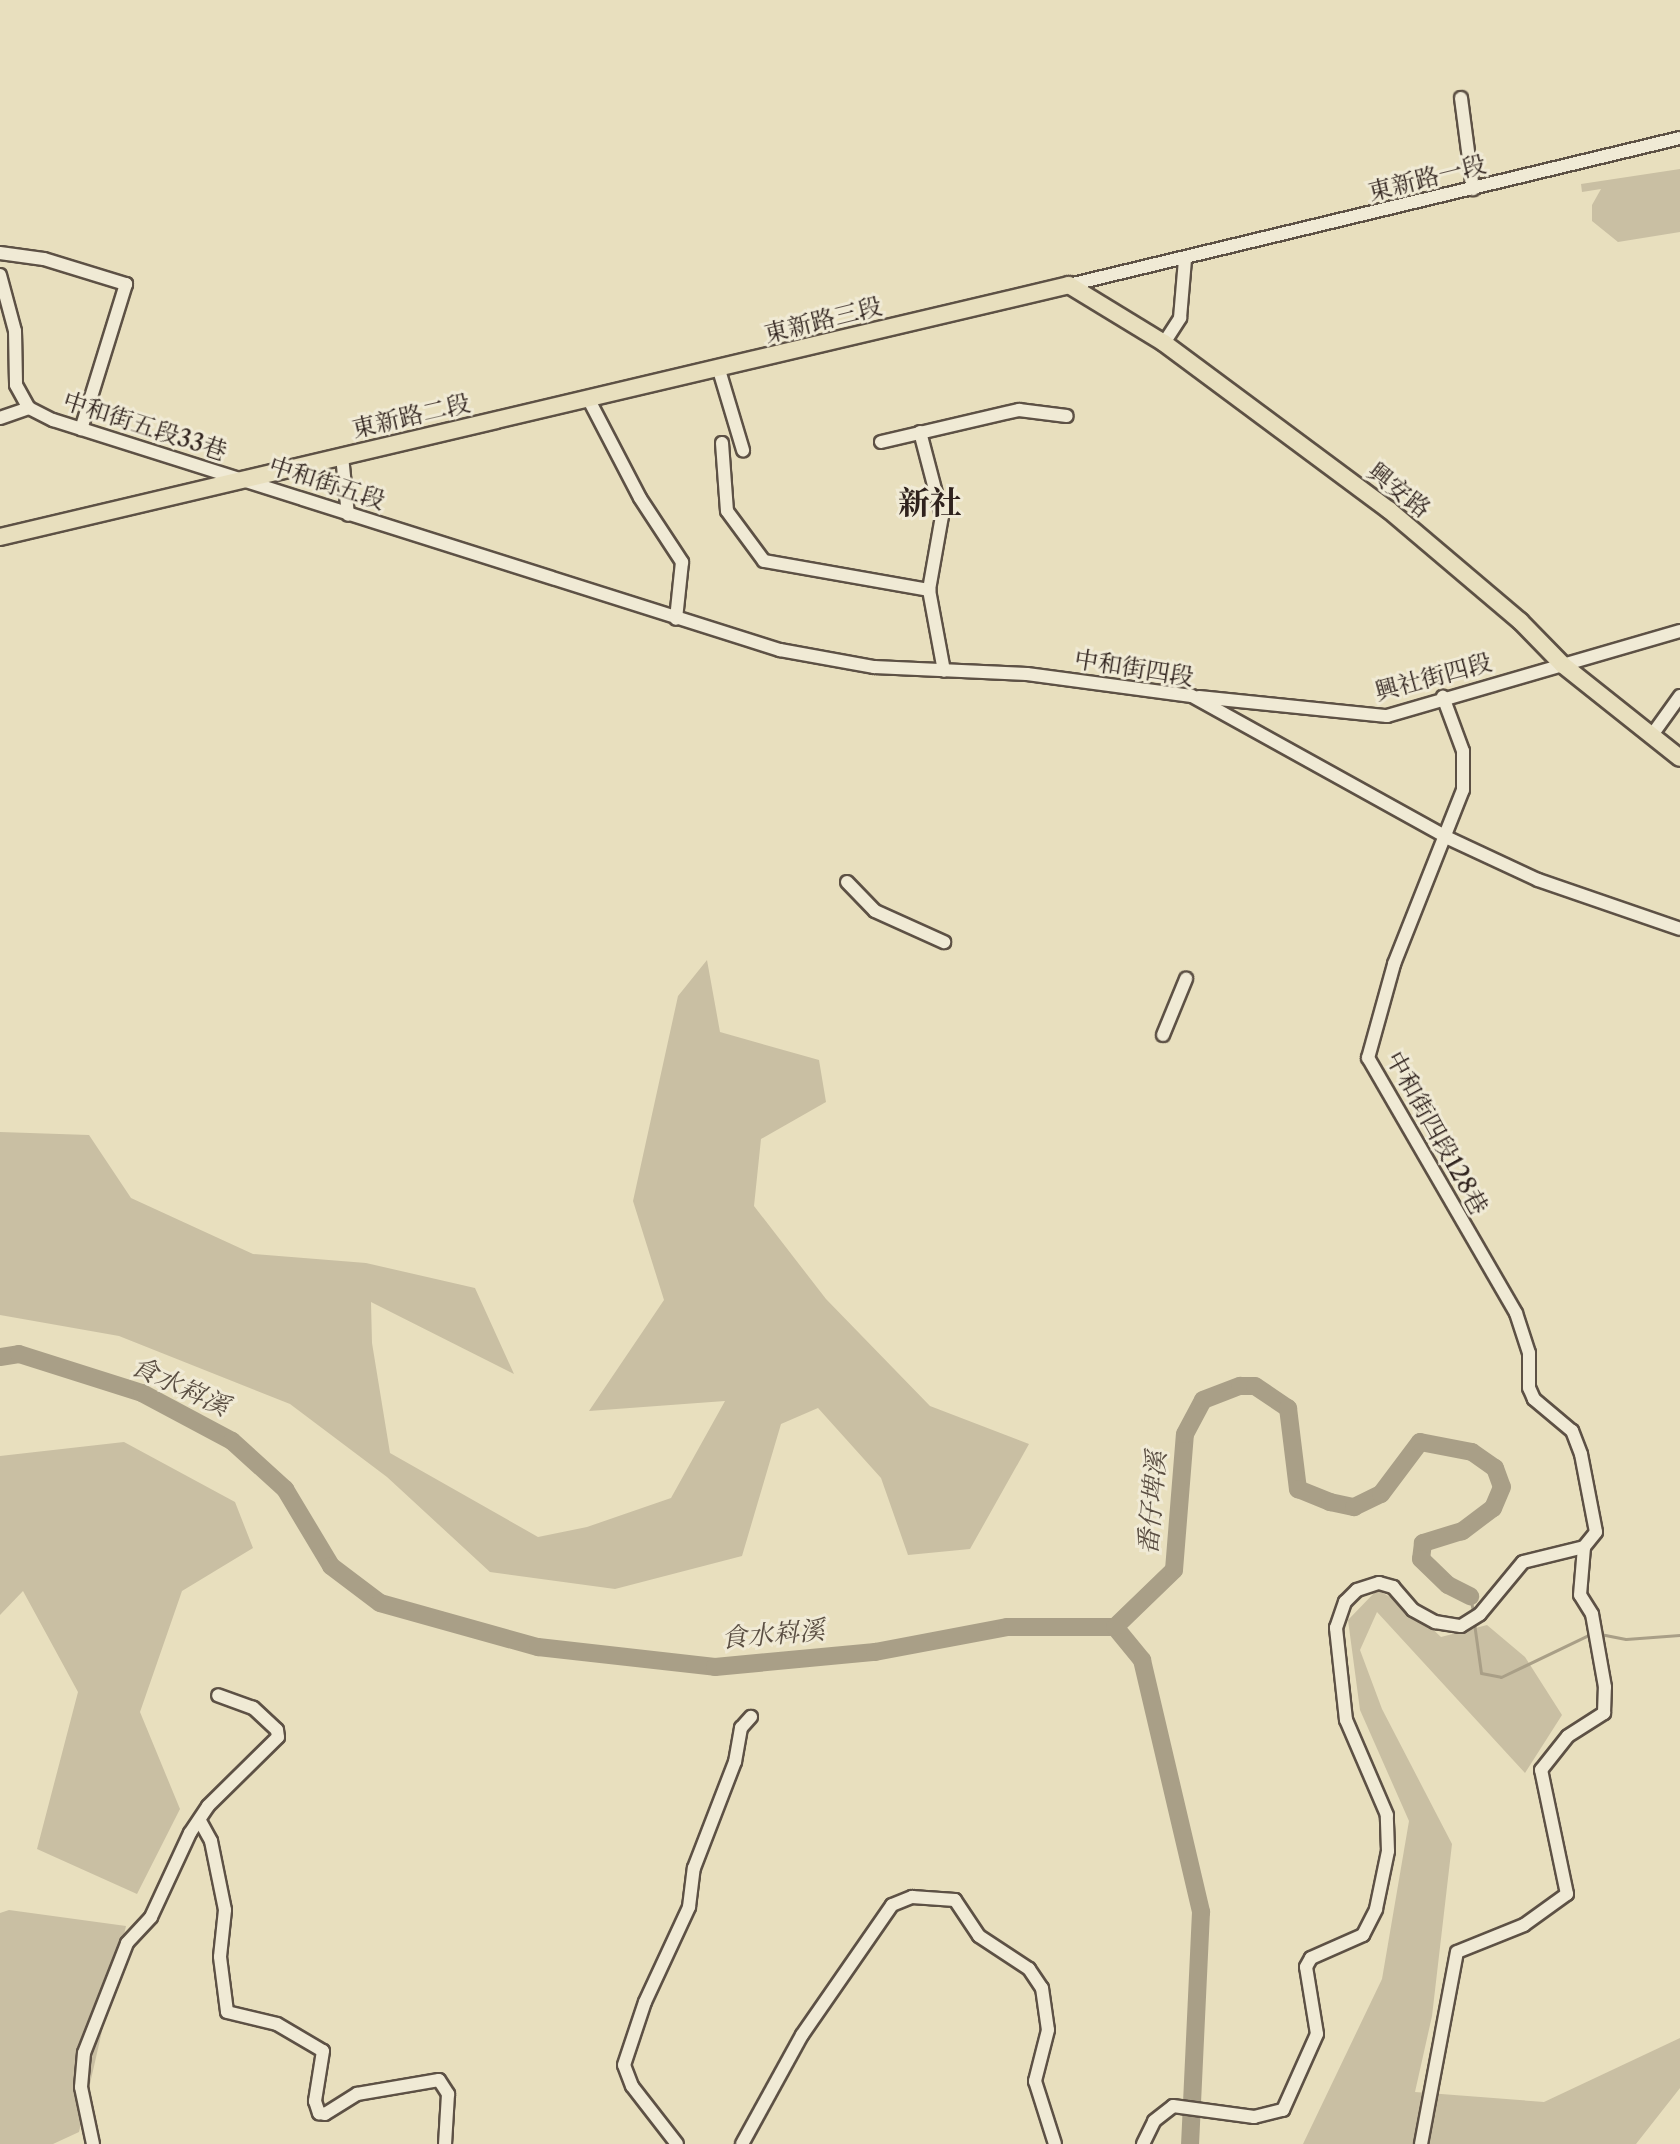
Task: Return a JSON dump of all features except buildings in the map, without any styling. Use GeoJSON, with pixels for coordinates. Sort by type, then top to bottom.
{"type":"FeatureCollection","features":[{"type":"Feature","properties":{"kind":"main road","name":"興安路"},"geometry":{"type":"LineString","coordinates":[[1069,285],[1164,343],[1389,510],[1520,621],[1563,665],[1680,758]]}},
{"type":"Feature","properties":{"kind":"main road","name":"東新路三段"},"geometry":{"type":"LineString","coordinates":[[589,400],[1069,285]]}},
{"type":"Feature","properties":{"kind":"main road","name":"東新路二段"},"geometry":{"type":"LineString","coordinates":[[244,481],[589,400]]}},
{"type":"Feature","properties":{"kind":"main road","name":"中和街五段"},"geometry":{"type":"LineString","coordinates":[[0,537],[244,481]]}},
{"type":"Feature","properties":{"kind":"street"},"geometry":{"type":"LineString","coordinates":[[1461,98],[1473,189]]}},
{"type":"Feature","properties":{"kind":"street","name":"東新路一段"},"geometry":{"type":"LineString","coordinates":[[1185,260],[1680,138]]}},
{"type":"Feature","properties":{"kind":"street"},"geometry":{"type":"LineString","coordinates":[[0,253],[44,259],[126,284],[81,429]]}},
{"type":"Feature","properties":{"kind":"street"},"geometry":{"type":"LineString","coordinates":[[1069,285],[1185,260],[1180,318],[1164,343]]}},
{"type":"Feature","properties":{"kind":"street","name":"中和街五段33巷"},"geometry":{"type":"LineString","coordinates":[[0,275],[16,385],[29,408],[81,429],[244,481]]}},
{"type":"Feature","properties":{"kind":"street"},"geometry":{"type":"LineString","coordinates":[[719,370],[743,450]]}},
{"type":"Feature","properties":{"kind":"street"},"geometry":{"type":"LineString","coordinates":[[589,400],[640,498],[682,562],[676,619]]}},
{"type":"Feature","properties":{"kind":"street"},"geometry":{"type":"LineString","coordinates":[[0,418],[29,408]]}},
{"type":"Feature","properties":{"kind":"street"},"geometry":{"type":"LineString","coordinates":[[881,442],[1019,410],[1067,416]]}},
{"type":"Feature","properties":{"kind":"street"},"geometry":{"type":"LineString","coordinates":[[920,432],[942,516],[929,590],[944,671]]}},
{"type":"Feature","properties":{"kind":"street"},"geometry":{"type":"LineString","coordinates":[[722,443],[727,511],[764,561],[929,590]]}},
{"type":"Feature","properties":{"kind":"street"},"geometry":{"type":"LineString","coordinates":[[342,456],[348,515]]}},
{"type":"Feature","properties":{"kind":"street","name":"中和街五段"},"geometry":{"type":"LineString","coordinates":[[244,481],[541,578]]}},
{"type":"Feature","properties":{"kind":"street","name":"中和街四段"},"geometry":{"type":"LineString","coordinates":[[541,578],[780,650],[874,667],[1027,674],[1192,696],[1448,838],[1538,880],[1680,929]]}},
{"type":"Feature","properties":{"kind":"street","name":"興社街四段"},"geometry":{"type":"LineString","coordinates":[[1192,696],[1356,717],[1387,716],[1443,697],[1680,631]]}},
{"type":"Feature","properties":{"kind":"street"},"geometry":{"type":"LineString","coordinates":[[1652,735],[1680,696]]}},
{"type":"Feature","properties":{"kind":"street","name":"中和街四段128巷"},"geometry":{"type":"LineString","coordinates":[[1443,697],[1465,764],[1448,838],[1394,964],[1368,1058],[1516,1313],[1529,1353],[1529,1388],[1534,1399],[1572,1431],[1595,1523],[1593,1542],[1584,1547]]}},
{"type":"Feature","properties":{"kind":"street"},"geometry":{"type":"LineString","coordinates":[[847,882],[875,911],[944,942]]}},
{"type":"Feature","properties":{"kind":"street"},"geometry":{"type":"LineString","coordinates":[[1163,1035],[1186,979]]}},
{"type":"Feature","properties":{"kind":"street"},"geometry":{"type":"LineString","coordinates":[[1143,2144],[1154,2121],[1173,2106],[1254,2117],[1283,2110],[1317,2034],[1306,1967],[1318,1950],[1363,1935],[1381,1891],[1387,1815],[1346,1720],[1336,1628],[1345,1602],[1357,1590],[1379,1583],[1393,1587],[1413,1610],[1435,1622],[1461,1626],[1480,1614],[1523,1562],[1584,1547],[1580,1595],[1592,1614],[1605,1687],[1604,1713],[1568,1736],[1541,1770],[1567,1894],[1524,1925],[1457,1952],[1421,2144]]}},
{"type":"Feature","properties":{"kind":"street"},"geometry":{"type":"LineString","coordinates":[[93,2144],[81,2087],[84,2053],[127,1943],[151,1917],[190,1833],[208,1806],[278,1737],[277,1730],[253,1708],[218,1695]]}},
{"type":"Feature","properties":{"kind":"street"},"geometry":{"type":"LineString","coordinates":[[677,2144],[632,2086],[624,2065],[645,2002],[689,1907],[694,1868],[735,1762],[741,1728],[751,1717]]}},
{"type":"Feature","properties":{"kind":"street"},"geometry":{"type":"LineString","coordinates":[[200,1821],[211,1841],[225,1910],[220,1957],[227,2012],[277,2024],[323,2051],[315,2101],[319,2113],[357,2094],[439,2080],[448,2094],[445,2144]]}},
{"type":"Feature","properties":{"kind":"street"},"geometry":{"type":"LineString","coordinates":[[742,2144],[802,2035],[892,1905],[912,1897],[955,1900],[979,1936],[1029,1969],[1042,1988],[1048,2030],[1035,2081],[1055,2144]]}},
{"type":"Feature","properties":{"kind":"shaded area"},"geometry":{"type":"Polygon","coordinates":[[[1680,169],[1680,232],[1618,242],[1592,221],[1592,205],[1601,189],[1582,192],[1581,184],[1680,169]]]}},
{"type":"Feature","properties":{"kind":"shaded area"},"geometry":{"type":"Polygon","coordinates":[[[707,960],[720,1032],[819,1060],[826,1102],[761,1139],[754,1206],[826,1299],[930,1406],[1029,1444],[970,1549],[908,1555],[881,1478],[818,1408],[781,1424],[742,1556],[615,1589],[490,1572],[387,1477],[290,1404],[119,1336],[0,1315],[0,1132],[89,1135],[131,1198],[253,1254],[366,1263],[475,1288],[514,1374],[371,1302],[372,1343],[390,1453],[538,1537],[587,1527],[671,1498],[725,1401],[589,1411],[664,1300],[633,1201],[678,996],[707,960]]]}},
{"type":"Feature","properties":{"kind":"shaded area"},"geometry":{"type":"Polygon","coordinates":[[[124,1442],[235,1502],[253,1548],[182,1591],[140,1712],[180,1809],[137,1894],[37,1849],[78,1692],[23,1591],[0,1615],[0,1456],[124,1442]]]}},
{"type":"Feature","properties":{"kind":"shaded area"},"geometry":{"type":"Polygon","coordinates":[[[1377,1590],[1409,1607],[1441,1637],[1487,1625],[1525,1657],[1562,1715],[1525,1773],[1377,1612],[1360,1650],[1382,1709],[1452,1844],[1432,2016],[1415,2092],[1544,2102],[1680,2038],[1680,2088],[1636,2144],[1303,2144],[1382,1979],[1409,1821],[1360,1710],[1348,1620],[1377,1590]]]}},
{"type":"Feature","properties":{"kind":"shaded area"},"geometry":{"type":"Polygon","coordinates":[[[9,1910],[126,1926],[79,2132],[53,2144],[0,2144],[0,1913],[9,1910]]]}},
{"type":"Feature","properties":{"kind":"waterway","name":"食水嵙溪"},"geometry":{"type":"LineString","coordinates":[[0,1357],[19,1354],[142,1393],[232,1441],[285,1489],[331,1566],[380,1603],[538,1647],[715,1667],[875,1652],[1007,1627],[1115,1627],[1142,1660],[1201,1912],[1190,2144]]}},
{"type":"Feature","properties":{"kind":"waterway","name":"番仔埤溪"},"geometry":{"type":"LineString","coordinates":[[1115,1627],[1174,1570],[1185,1434],[1203,1400],[1240,1386],[1255,1386],[1288,1408],[1298,1489],[1330,1502],[1354,1507],[1381,1494],[1420,1442],[1472,1452],[1495,1468],[1502,1487],[1493,1508],[1462,1531],[1423,1543],[1421,1559],[1448,1585],[1470,1596]]}},
{"type":"Feature","properties":{"kind":"waterway","name":"番仔埤溪"},"geometry":{"type":"LineString","coordinates":[[1470,1596],[1473,1612]]}},
{"type":"Feature","properties":{"kind":"waterway","name":"番仔埤溪"},"geometry":{"type":"LineString","coordinates":[[1474,1623],[1481,1673],[1501,1677],[1593,1633]]}},
{"type":"Feature","properties":{"kind":"waterway","name":"番仔埤溪"},"geometry":{"type":"LineString","coordinates":[[1600,1634],[1626,1639],[1680,1635]]}},
{"type":"Feature","properties":{"kind":"district","name":"新社"},"geometry":{"type":"Point","coordinates":[930,503]}}]}
